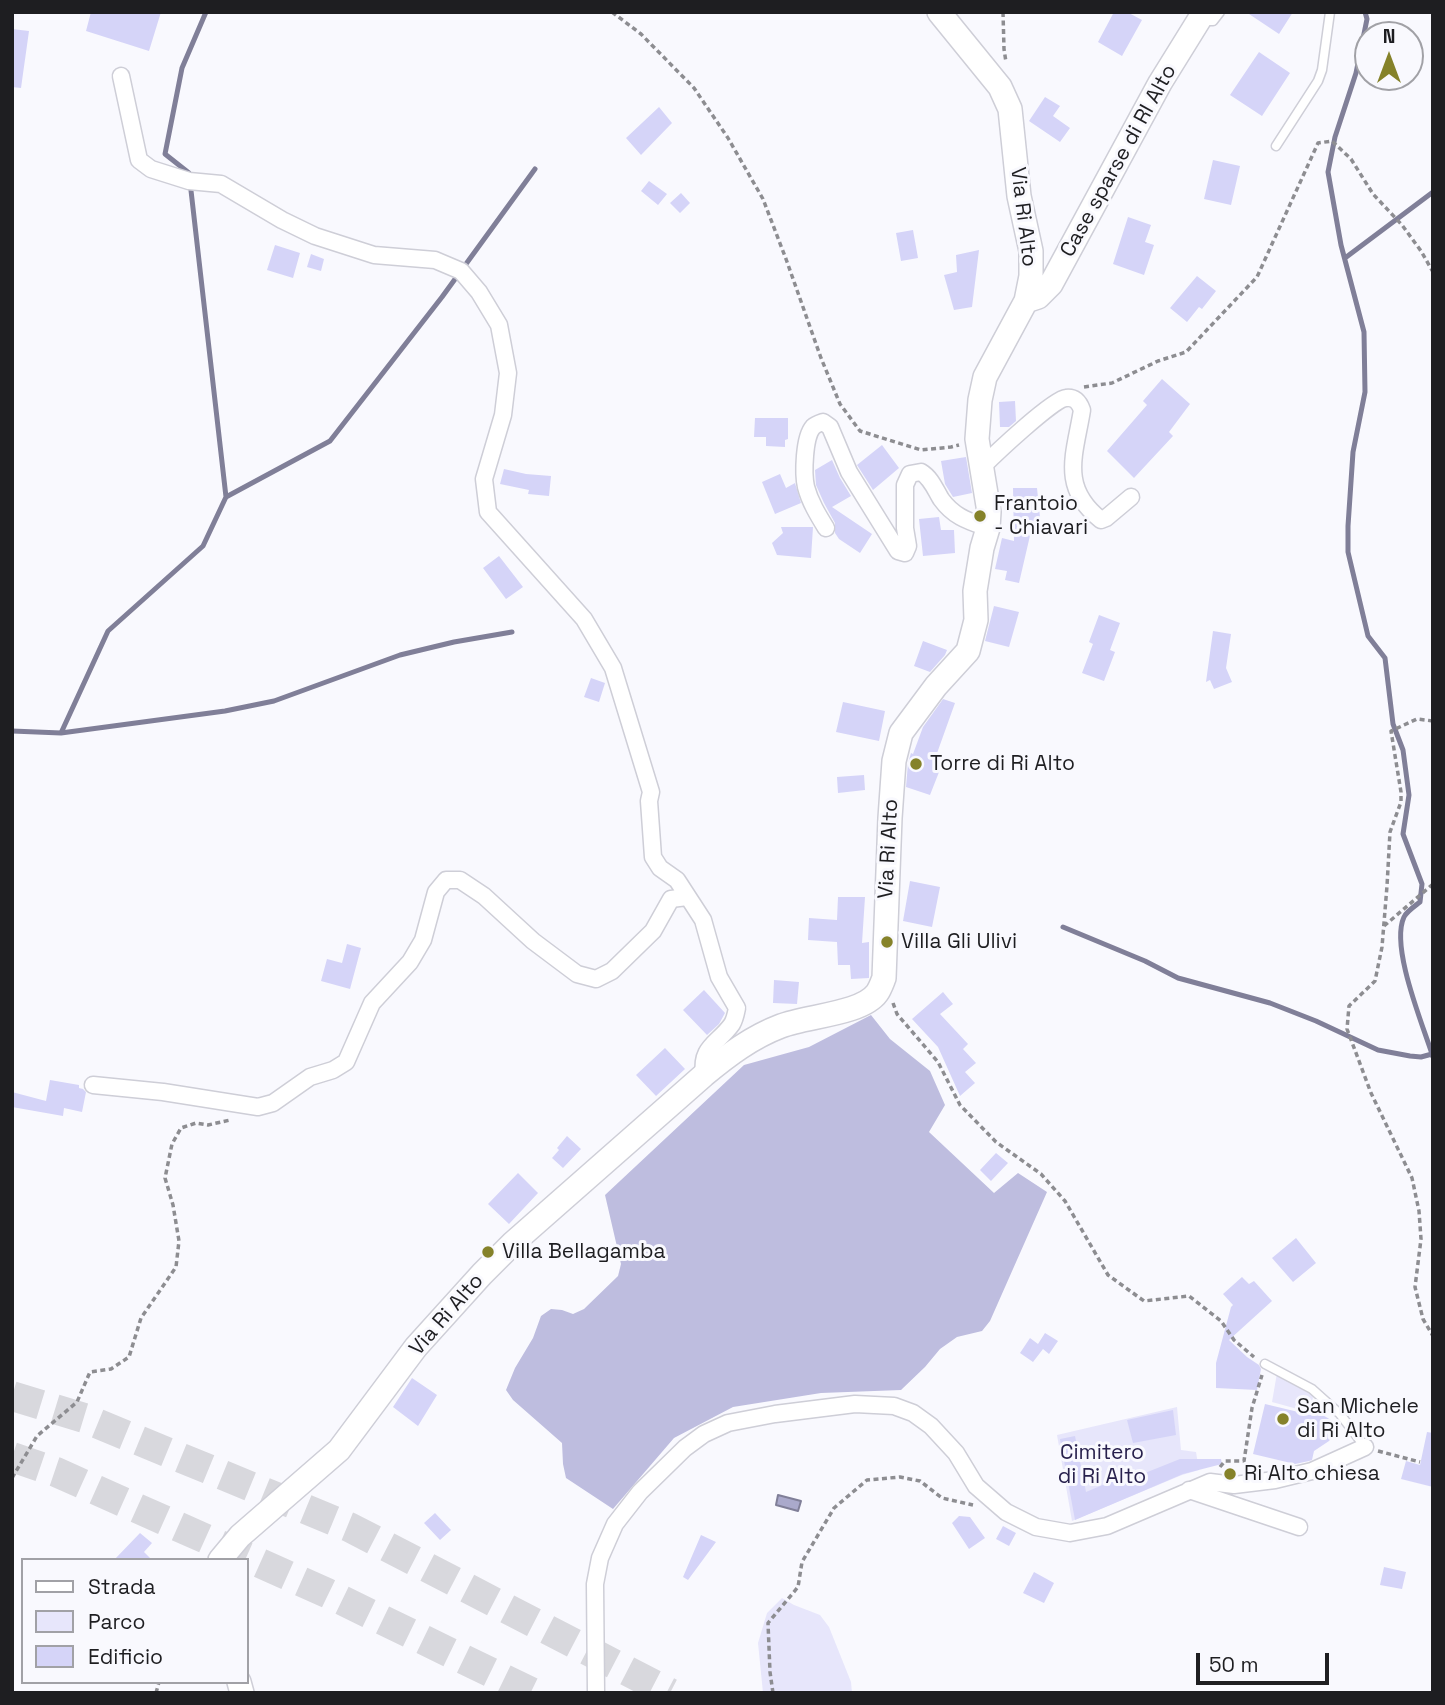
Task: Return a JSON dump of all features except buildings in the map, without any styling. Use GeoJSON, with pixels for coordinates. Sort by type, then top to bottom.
{"type":"FeatureCollection","features":[{"type":"Feature","properties":{"kind":"street","name":"Via Ri Alto"},"geometry":{"type":"LineString","coordinates":[[222,1558],[240,1536],[339,1450],[416,1348],[482,1274],[513,1243],[704,1075],[731,1052],[783,1025],[867,1003],[877,993],[884,978],[890,818],[896,752],[901,733],[936,686],[968,651],[976,620],[975,591],[989,512],[977,439],[980,400],[985,377],[1026,302],[1031,276],[1031,251],[1019,196],[1010,109],[1000,88],[939,12]]}},
{"type":"Feature","properties":{"kind":"street","name":"Case sparse di RI Alto"},"geometry":{"type":"LineString","coordinates":[[1026,302],[1038,297],[1051,284],[1160,83],[1209,14]]}},
{"type":"Feature","properties":{"kind":"street"},"geometry":{"type":"LineString","coordinates":[[121,76],[139,160],[151,169],[189,181],[221,184],[282,220],[327,240],[374,255],[435,260],[461,271],[479,292],[499,325],[508,373],[503,415],[484,479],[488,512],[584,619],[613,668],[651,792],[649,801],[653,857],[660,868],[677,880],[703,920],[719,977],[737,1008],[734,1021],[706,1052],[702,1062],[704,1075]]}},
{"type":"Feature","properties":{"kind":"street"},"geometry":{"type":"LineString","coordinates":[[982,467],[1051,406],[1062,398],[1070,397],[1076,400],[1082,410],[1072,458],[1074,482],[1080,499],[1089,511],[1101,520],[1131,497]]}},
{"type":"Feature","properties":{"kind":"street"},"geometry":{"type":"LineString","coordinates":[[826,527],[806,487],[804,468],[811,429],[823,422],[830,427],[849,472],[898,551],[905,552],[908,546],[905,528],[905,485],[910,474],[921,472],[928,476],[943,502],[961,518],[988,528]]}},
{"type":"Feature","properties":{"kind":"street"},"geometry":{"type":"LineString","coordinates":[[93,1084],[258,1107],[273,1103],[310,1077],[333,1070],[346,1062],[372,1003],[410,962],[424,940],[436,892],[446,880],[460,880],[484,896],[533,941],[577,974],[596,979],[612,971],[653,931],[671,899],[687,897]]}},
{"type":"Feature","properties":{"kind":"street"},"geometry":{"type":"LineString","coordinates":[[596,1693],[596,1584],[600,1558],[614,1524],[640,1492],[685,1448],[704,1434],[728,1423],[855,1404],[894,1406],[913,1413],[931,1426],[956,1453],[976,1486],[1006,1512],[1036,1527],[1070,1533],[1107,1526],[1210,1482],[1234,1485],[1275,1480],[1312,1471],[1365,1447]]}},
{"type":"Feature","properties":{"kind":"street"},"geometry":{"type":"LineString","coordinates":[[1189,1490],[1299,1527]]}},
{"type":"Feature","properties":{"kind":"lane"},"geometry":{"type":"LineString","coordinates":[[1276,146],[1318,81],[1330,12]]}},
{"type":"Feature","properties":{"kind":"lane"},"geometry":{"type":"LineString","coordinates":[[1265,1364],[1312,1389],[1340,1414],[1365,1447]]}},
{"type":"Feature","properties":{"kind":"path"},"geometry":{"type":"LineString","coordinates":[[612,12],[641,34],[694,88],[728,138],[763,200],[840,404],[860,431],[921,450],[951,447],[977,439]]}},
{"type":"Feature","properties":{"kind":"path"},"geometry":{"type":"LineString","coordinates":[[1080,388],[1112,383],[1158,361],[1185,352],[1257,277],[1318,143],[1332,141],[1351,159],[1373,194],[1415,242],[1433,272]]}},
{"type":"Feature","properties":{"kind":"path"},"geometry":{"type":"LineString","coordinates":[[1433,721],[1417,719],[1391,732],[1401,802],[1390,832],[1382,947],[1375,981],[1349,1006],[1347,1029],[1371,1093],[1412,1178],[1419,1211],[1421,1239],[1415,1287],[1423,1319],[1433,1336]]}},
{"type":"Feature","properties":{"kind":"path"},"geometry":{"type":"LineString","coordinates":[[1383,927],[1433,884]]}},
{"type":"Feature","properties":{"kind":"path"},"geometry":{"type":"LineString","coordinates":[[884,978],[897,1014],[938,1062],[960,1105],[996,1142],[1041,1174],[1065,1201],[1108,1275],[1144,1301],[1189,1296],[1222,1321],[1234,1340],[1265,1364],[1252,1408],[1244,1461],[1225,1461]]}},
{"type":"Feature","properties":{"kind":"path"},"geometry":{"type":"LineString","coordinates":[[12,1478],[37,1436],[77,1402],[90,1372],[111,1369],[129,1357],[141,1318],[176,1267],[179,1241],[165,1178],[172,1144],[181,1128],[197,1123],[208,1125],[230,1120],[258,1107]]}},
{"type":"Feature","properties":{"kind":"path"},"geometry":{"type":"LineString","coordinates":[[1365,1447],[1420,1462]]}},
{"type":"Feature","properties":{"kind":"path"},"geometry":{"type":"LineString","coordinates":[[773,1693],[768,1623],[798,1587],[802,1562],[834,1508],[867,1480],[900,1477],[920,1481],[942,1498],[1006,1512]]}},
{"type":"Feature","properties":{"kind":"green space"},"geometry":{"type":"Polygon","coordinates":[[[1277,1373],[1313,1394],[1312,1413],[1272,1402],[1277,1373]]]}},
{"type":"Feature","properties":{"kind":"green space","name":"Cimitero di Ri Alto"},"geometry":{"type":"Polygon","coordinates":[[[1177,1407],[1181,1450],[1196,1452],[1199,1470],[1072,1521],[1057,1435],[1177,1407]]]}},
{"type":"Feature","properties":{"kind":"green space"},"geometry":{"type":"Polygon","coordinates":[[[782,1598],[820,1615],[829,1627],[851,1682],[852,1693],[763,1693],[758,1643],[767,1613],[782,1598]]]}},
{"type":"Feature","properties":{"kind":"shaded area"},"geometry":{"type":"Polygon","coordinates":[[[871,1015],[890,1039],[930,1071],[945,1105],[929,1132],[994,1193],[1018,1173],[1047,1192],[990,1321],[982,1331],[957,1337],[940,1349],[901,1390],[821,1393],[733,1407],[674,1438],[613,1509],[566,1478],[562,1443],[513,1400],[506,1390],[515,1368],[533,1338],[541,1316],[551,1309],[573,1314],[584,1309],[618,1276],[621,1264],[605,1195],[744,1065],[809,1047],[871,1015]]]}},
{"type":"Feature","properties":{"kind":"shaded area"},"geometry":{"type":"Polygon","coordinates":[[[778,1495],[801,1501],[798,1511],[776,1505],[778,1495]]]}},
{"type":"Feature","properties":{"kind":"waterway"},"geometry":{"type":"LineString","coordinates":[[12,731],[61,733],[108,631],[203,546],[226,497],[189,173],[165,154],[182,68],[206,12]]}},
{"type":"Feature","properties":{"kind":"waterway"},"geometry":{"type":"LineString","coordinates":[[1365,12],[1367,19],[1356,73],[1335,137],[1328,172],[1341,245],[1364,332],[1365,392],[1353,452],[1348,552],[1368,636],[1385,658],[1393,724],[1403,750],[1409,795],[1403,834],[1422,884],[1420,902],[1404,917],[1401,947],[1404,966],[1433,1057]]}},
{"type":"Feature","properties":{"kind":"waterway"},"geometry":{"type":"LineString","coordinates":[[226,497],[330,441],[442,297],[535,169]]}},
{"type":"Feature","properties":{"kind":"waterway"},"geometry":{"type":"LineString","coordinates":[[1345,258],[1433,192]]}},
{"type":"Feature","properties":{"kind":"waterway"},"geometry":{"type":"LineString","coordinates":[[61,733],[225,711],[274,701],[400,655],[512,632]]}},
{"type":"Feature","properties":{"kind":"waterway"},"geometry":{"type":"LineString","coordinates":[[1063,927],[1145,961],[1178,978],[1270,1003],[1378,1050],[1421,1057],[1432,1054]]}},
{"type":"Feature","properties":{"kind":"tunnel"},"geometry":{"type":"LineString","coordinates":[[12,1396],[84,1418],[349,1527],[670,1693]]}},
{"type":"Feature","properties":{"kind":"tunnel"},"geometry":{"type":"LineString","coordinates":[[12,1457],[56,1472],[327,1593],[533,1693]]}},
{"type":"Feature","properties":{"kind":"place","name":"Frantoio - Chiavari"},"geometry":{"type":"Point","coordinates":[980,516]}},
{"type":"Feature","properties":{"kind":"place","name":"Torre di Ri Alto"},"geometry":{"type":"Point","coordinates":[916,764]}},
{"type":"Feature","properties":{"kind":"place","name":"Villa Gli Ulivi"},"geometry":{"type":"Point","coordinates":[887,942]}},
{"type":"Feature","properties":{"kind":"place","name":"Villa Bellagamba"},"geometry":{"type":"Point","coordinates":[488,1252]}},
{"type":"Feature","properties":{"kind":"place","name":"San Michele di Ri Alto"},"geometry":{"type":"Point","coordinates":[1283,1419]}},
{"type":"Feature","properties":{"kind":"place","name":"Ri Alto chiesa"},"geometry":{"type":"Point","coordinates":[1230,1474]}}]}
